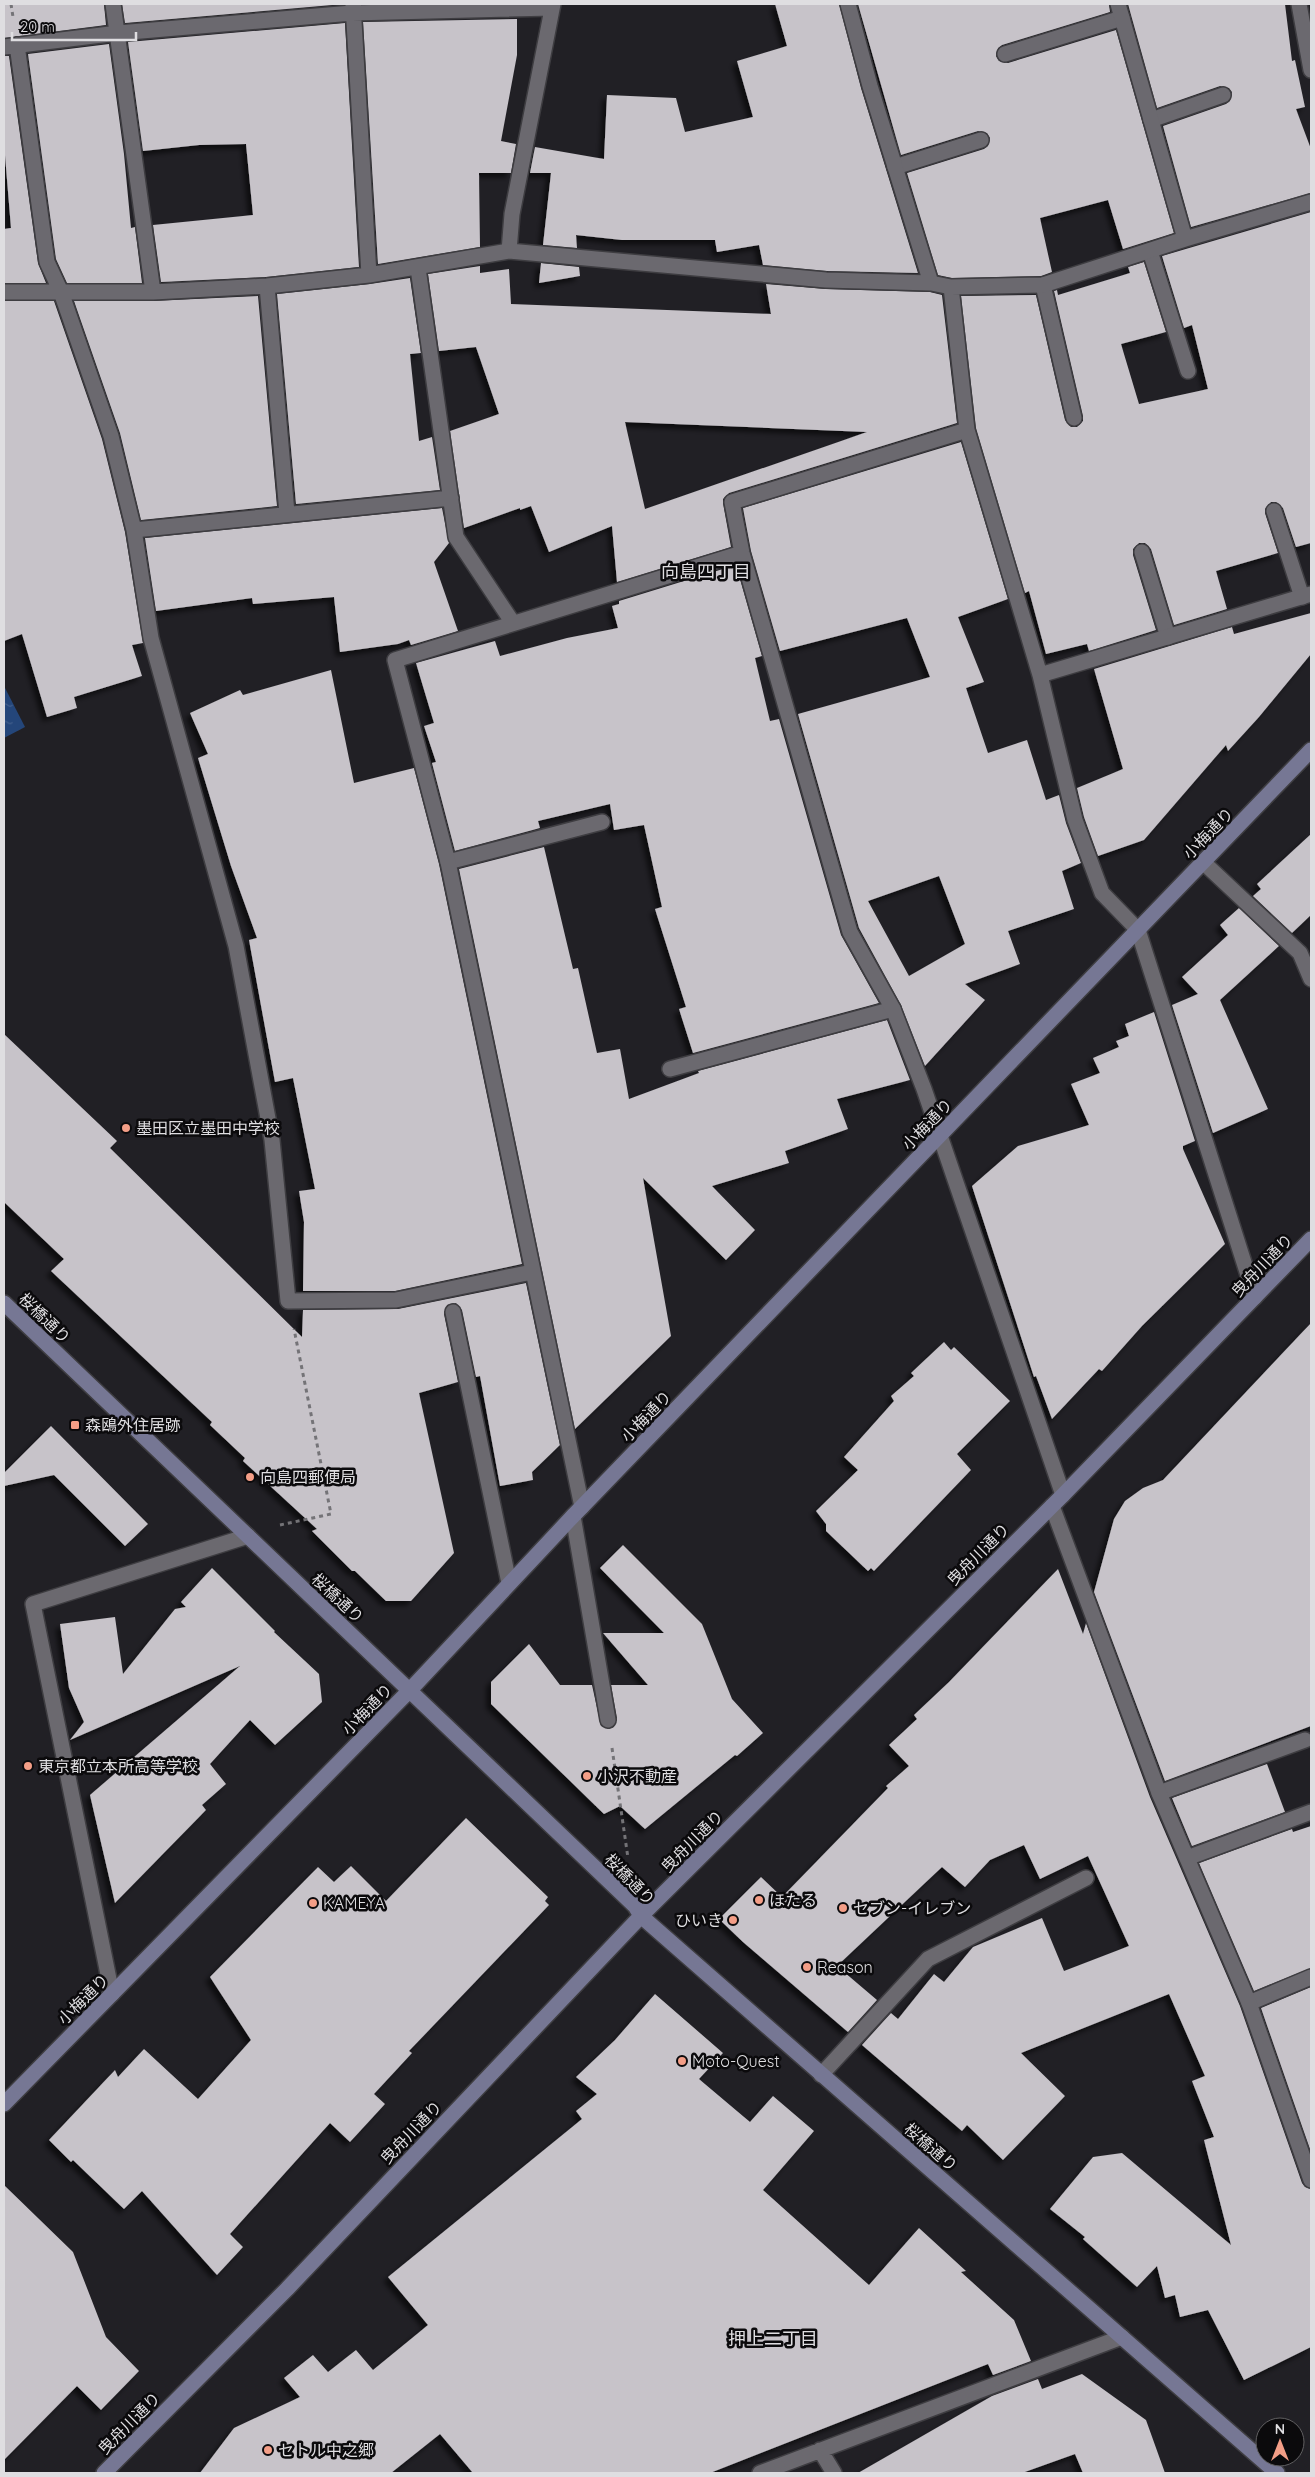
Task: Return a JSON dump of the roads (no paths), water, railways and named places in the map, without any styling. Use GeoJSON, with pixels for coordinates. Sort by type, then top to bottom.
{"type":"FeatureCollection","features":[{"type":"Feature","properties":{"kind":"street"},"geometry":{"type":"LineString","coordinates":[[113,4],[153,292]]}},
{"type":"Feature","properties":{"kind":"street"},"geometry":{"type":"LineString","coordinates":[[848,4],[870,86],[931,284]]}},
{"type":"Feature","properties":{"kind":"street"},"geometry":{"type":"LineString","coordinates":[[1299,4],[1311,70]]}},
{"type":"Feature","properties":{"kind":"street"},"geometry":{"type":"LineString","coordinates":[[509,251],[512,214],[553,6],[353,8],[10,46],[47,262],[61,292],[112,436],[134,530],[151,638],[236,946],[272,1140],[288,1302],[396,1300],[532,1272]]}},
{"type":"Feature","properties":{"kind":"street"},"geometry":{"type":"LineString","coordinates":[[353,8],[369,275]]}},
{"type":"Feature","properties":{"kind":"street"},"geometry":{"type":"LineString","coordinates":[[1005,54],[1120,11],[1185,239]]}},
{"type":"Feature","properties":{"kind":"street"},"geometry":{"type":"LineString","coordinates":[[1152,120],[1223,95]]}},
{"type":"Feature","properties":{"kind":"street"},"geometry":{"type":"LineString","coordinates":[[895,167],[981,140]]}},
{"type":"Feature","properties":{"kind":"street"},"geometry":{"type":"LineString","coordinates":[[4,292],[153,292],[267,286],[418,268],[509,251],[826,280],[931,284],[951,287],[1043,285],[1185,239],[1311,202]]}},
{"type":"Feature","properties":{"kind":"street"},"geometry":{"type":"LineString","coordinates":[[1150,251],[1188,371]]}},
{"type":"Feature","properties":{"kind":"street"},"geometry":{"type":"LineString","coordinates":[[418,268],[456,537],[513,623]]}},
{"type":"Feature","properties":{"kind":"street"},"geometry":{"type":"LineString","coordinates":[[1043,285],[1074,418]]}},
{"type":"Feature","properties":{"kind":"street"},"geometry":{"type":"LineString","coordinates":[[267,286],[287,513]]}},
{"type":"Feature","properties":{"kind":"street"},"geometry":{"type":"LineString","coordinates":[[951,287],[967,430],[1040,676],[1075,820],[1102,893],[1138,930],[1255,1297]]}},
{"type":"Feature","properties":{"kind":"street"},"geometry":{"type":"LineString","coordinates":[[967,430],[732,502],[742,553],[850,932],[893,1009],[940,1135],[1063,1495]]}},
{"type":"Feature","properties":{"kind":"street"},"geometry":{"type":"LineString","coordinates":[[134,530],[287,513],[451,498]]}},
{"type":"Feature","properties":{"kind":"street"},"geometry":{"type":"LineString","coordinates":[[1040,676],[1307,595],[1274,511]]}},
{"type":"Feature","properties":{"kind":"street"},"geometry":{"type":"LineString","coordinates":[[1142,552],[1168,637]]}},
{"type":"Feature","properties":{"kind":"street"},"geometry":{"type":"LineString","coordinates":[[608,1720],[578,1512],[532,1272],[448,862],[396,660],[742,553]]}},
{"type":"Feature","properties":{"kind":"street","name":"小梅通り"},"geometry":{"type":"LineString","coordinates":[[4,2104],[410,1690],[509,1583],[1311,750]]}},
{"type":"Feature","properties":{"kind":"street"},"geometry":{"type":"LineString","coordinates":[[448,862],[602,822]]}},
{"type":"Feature","properties":{"kind":"street"},"geometry":{"type":"LineString","coordinates":[[1203,862],[1300,953],[1311,979]]}},
{"type":"Feature","properties":{"kind":"street"},"geometry":{"type":"LineString","coordinates":[[670,1069],[893,1009]]}},
{"type":"Feature","properties":{"kind":"street","name":"曳舟川通り"},"geometry":{"type":"LineString","coordinates":[[104,2473],[294,2282],[638,1911],[1052,1506],[1311,1239]]}},
{"type":"Feature","properties":{"kind":"street","name":"桜橋通り"},"geometry":{"type":"LineString","coordinates":[[4,1303],[410,1690],[638,1911],[821,2074],[1277,2473]]}},
{"type":"Feature","properties":{"kind":"street"},"geometry":{"type":"LineString","coordinates":[[454,1312],[509,1583]]}},
{"type":"Feature","properties":{"kind":"street"},"geometry":{"type":"LineString","coordinates":[[1052,1506],[1159,1793],[1248,2003],[1311,2180]]}},
{"type":"Feature","properties":{"kind":"street"},"geometry":{"type":"LineString","coordinates":[[112,1994],[33,1604],[248,1536]]}},
{"type":"Feature","properties":{"kind":"street"},"geometry":{"type":"LineString","coordinates":[[1159,1793],[1305,1740]]}},
{"type":"Feature","properties":{"kind":"street"},"geometry":{"type":"LineString","coordinates":[[1187,1858],[1311,1812]]}},
{"type":"Feature","properties":{"kind":"street"},"geometry":{"type":"LineString","coordinates":[[821,2074],[928,1959],[1086,1878]]}},
{"type":"Feature","properties":{"kind":"street"},"geometry":{"type":"LineString","coordinates":[[1248,2003],[1311,1978]]}},
{"type":"Feature","properties":{"kind":"street"},"geometry":{"type":"LineString","coordinates":[[760,2473],[1122,2337]]}},
{"type":"Feature","properties":{"kind":"street"},"geometry":{"type":"LineString","coordinates":[[820,2450],[834,2473]]}},
{"type":"Feature","properties":{"kind":"water"},"geometry":{"type":"Polygon","coordinates":[[[4,686],[25,727],[4,738],[4,686]]]}},
{"type":"Feature","properties":{"kind":"place","name":"墨田区立墨田中学校"},"geometry":{"type":"Point","coordinates":[126,1128]}},
{"type":"Feature","properties":{"kind":"place","name":"森鴎外住居跡"},"geometry":{"type":"Point","coordinates":[75,1425]}},
{"type":"Feature","properties":{"kind":"place","name":"向島四郵便局"},"geometry":{"type":"Point","coordinates":[250,1477]}},
{"type":"Feature","properties":{"kind":"place","name":"東京都立本所高等学校"},"geometry":{"type":"Point","coordinates":[28,1766]}},
{"type":"Feature","properties":{"kind":"place","name":"小沢不動産"},"geometry":{"type":"Point","coordinates":[587,1776]}},
{"type":"Feature","properties":{"kind":"place","name":"ほたる"},"geometry":{"type":"Point","coordinates":[759,1900]}},
{"type":"Feature","properties":{"kind":"place","name":"KAMEYA"},"geometry":{"type":"Point","coordinates":[313,1903]}},
{"type":"Feature","properties":{"kind":"place","name":"セブン-イレブン"},"geometry":{"type":"Point","coordinates":[843,1908]}},
{"type":"Feature","properties":{"kind":"place","name":"ひいき"},"geometry":{"type":"Point","coordinates":[733,1920]}},
{"type":"Feature","properties":{"kind":"place","name":"Reason"},"geometry":{"type":"Point","coordinates":[807,1967]}},
{"type":"Feature","properties":{"kind":"place","name":"Moto-Quest"},"geometry":{"type":"Point","coordinates":[682,2061]}},
{"type":"Feature","properties":{"kind":"place","name":"セトル中之郷"},"geometry":{"type":"Point","coordinates":[268,2450]}},
{"type":"Feature","properties":{"kind":"district","name":"向島四丁目"},"geometry":{"type":"Point","coordinates":[706,572]}},
{"type":"Feature","properties":{"kind":"district","name":"押上二丁目"},"geometry":{"type":"Point","coordinates":[773,2339]}}]}
